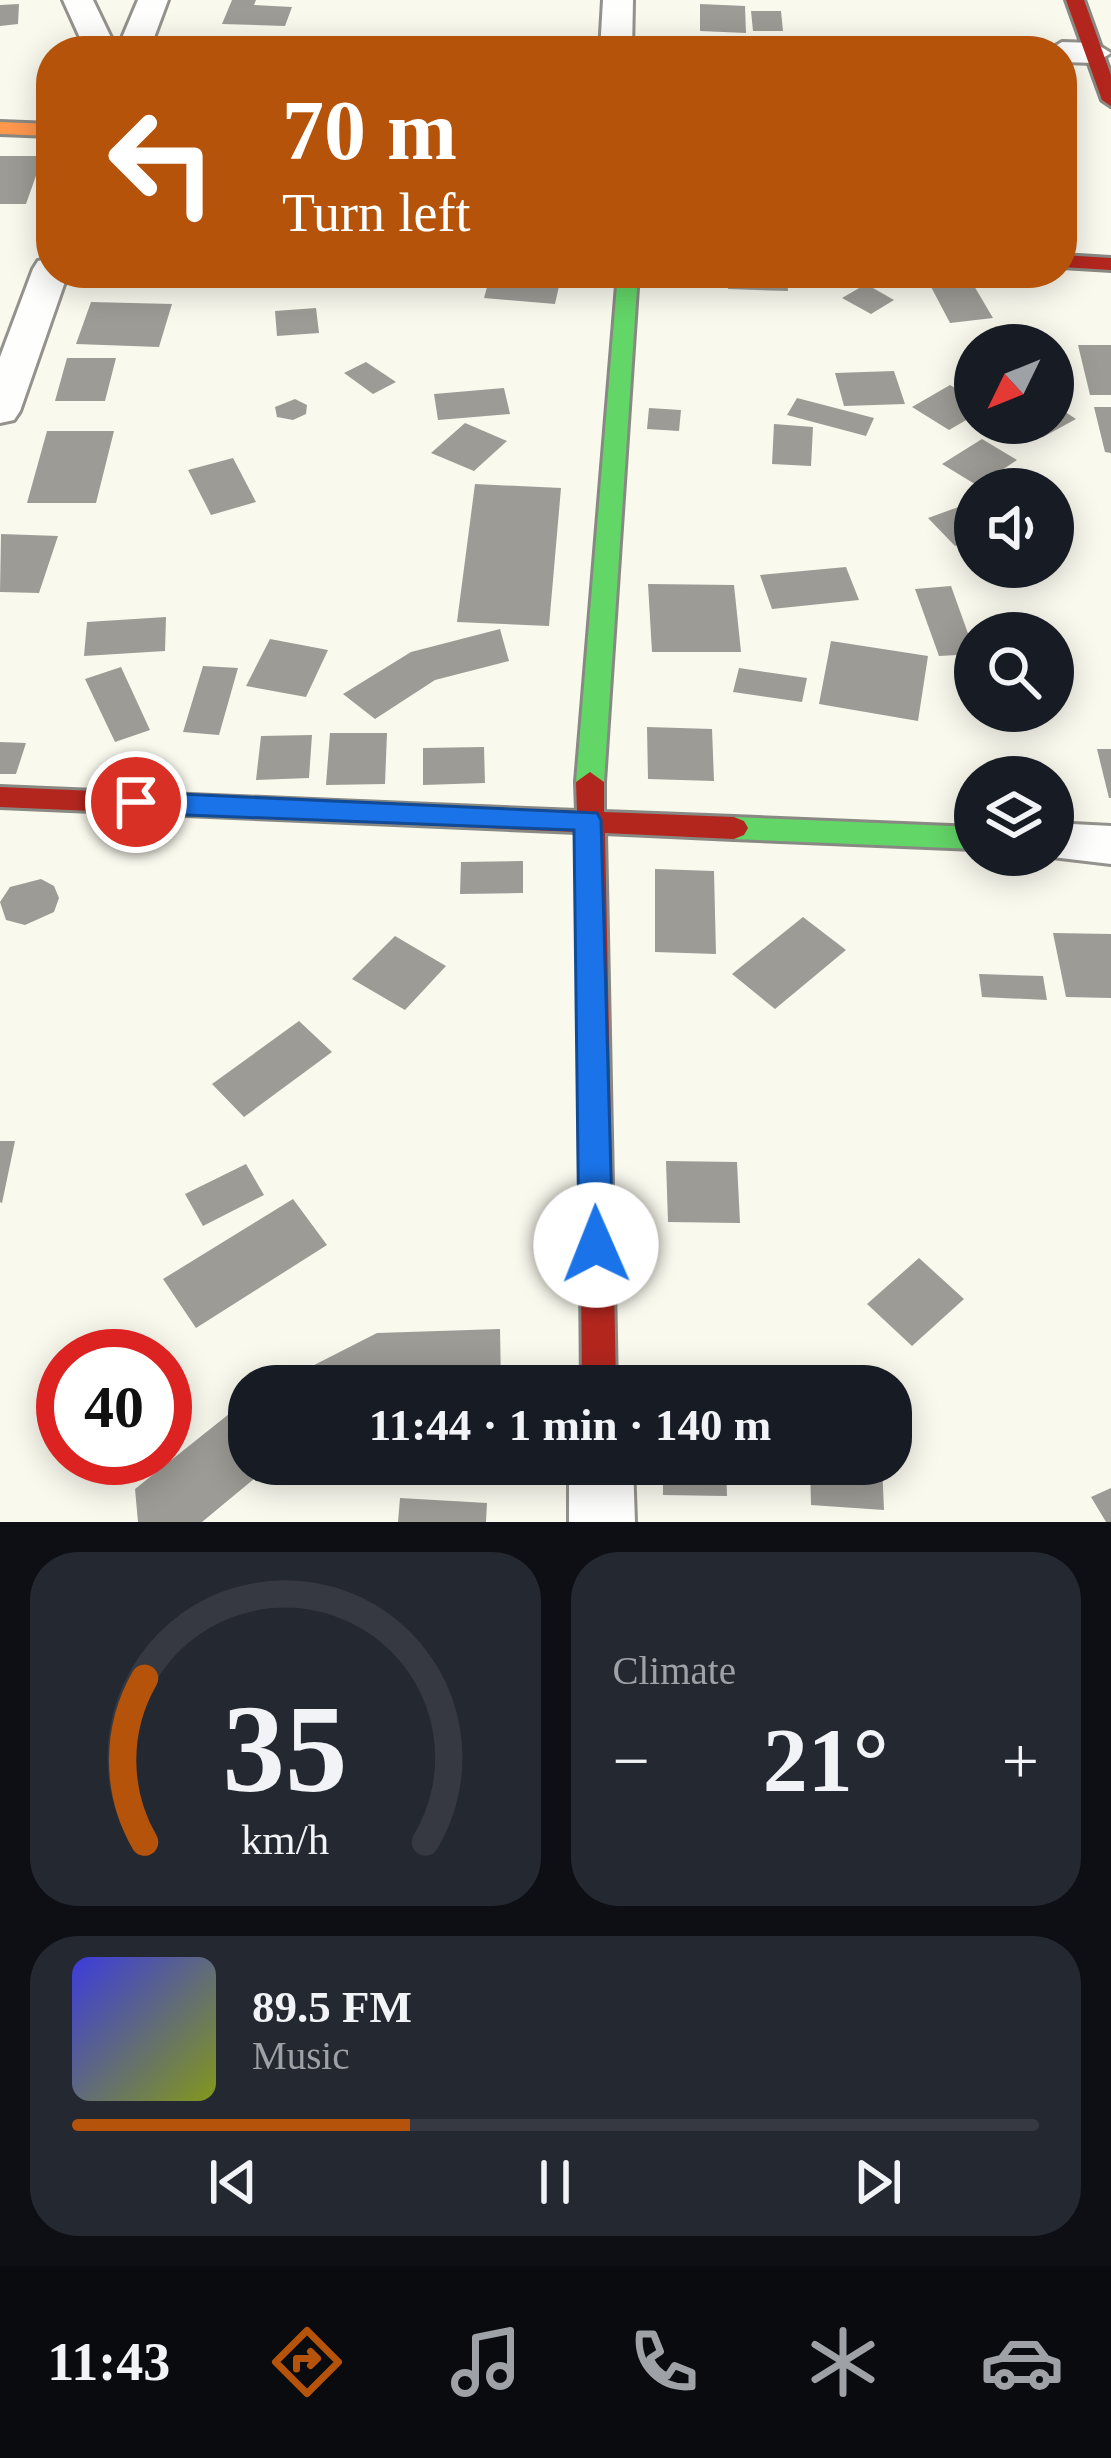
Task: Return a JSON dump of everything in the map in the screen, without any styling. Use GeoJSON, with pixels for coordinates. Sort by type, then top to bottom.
{"type":"FeatureCollection","features":[{"type":"Feature","properties":{"kind":"main road"},"geometry":{"type":"LineString","coordinates":[[1075,0],[1078,53],[1111,100]]}},
{"type":"Feature","properties":{"kind":"main road"},"geometry":{"type":"LineString","coordinates":[[0,128],[36,129]]}},
{"type":"Feature","properties":{"kind":"main road"},"geometry":{"type":"LineString","coordinates":[[1077,262],[1111,264]]}},
{"type":"Feature","properties":{"kind":"main road"},"geometry":{"type":"LineString","coordinates":[[599,1365],[587,820],[627,288]]}},
{"type":"Feature","properties":{"kind":"main road"},"geometry":{"type":"LineString","coordinates":[[0,797],[954,837]]}},
{"type":"Feature","properties":{"kind":"street"},"geometry":{"type":"LineString","coordinates":[[78,0],[95,36]]}},
{"type":"Feature","properties":{"kind":"street"},"geometry":{"type":"LineString","coordinates":[[139,36],[153,0]]}},
{"type":"Feature","properties":{"kind":"street"},"geometry":{"type":"LineString","coordinates":[[617,36],[618,0]]}},
{"type":"Feature","properties":{"kind":"street"},"geometry":{"type":"LineString","coordinates":[[0,411],[44,288]]}},
{"type":"Feature","properties":{"kind":"street"},"geometry":{"type":"LineString","coordinates":[[1074,843],[1111,844]]}},
{"type":"Feature","properties":{"kind":"street"},"geometry":{"type":"LineString","coordinates":[[601,1485],[602,1522]]}},
{"type":"Feature","properties":{"kind":"building"},"geometry":{"type":"Polygon","coordinates":[[[232,0],[292,7],[285,26],[222,24],[232,0]]]}},
{"type":"Feature","properties":{"kind":"building"},"geometry":{"type":"Polygon","coordinates":[[[19,4],[18,24],[0,26],[0,5],[19,4]]]}},
{"type":"Feature","properties":{"kind":"building"},"geometry":{"type":"Polygon","coordinates":[[[700,4],[745,6],[746,33],[700,31],[700,4]]]}},
{"type":"Feature","properties":{"kind":"building"},"geometry":{"type":"Polygon","coordinates":[[[751,11],[781,11],[783,31],[753,31],[751,11]]]}},
{"type":"Feature","properties":{"kind":"building"},"geometry":{"type":"Polygon","coordinates":[[[0,156],[36,156],[36,176],[26,204],[0,204],[0,156]]]}},
{"type":"Feature","properties":{"kind":"building"},"geometry":{"type":"Polygon","coordinates":[[[487,288],[559,288],[555,304],[484,298],[487,288]]]}},
{"type":"Feature","properties":{"kind":"building"},"geometry":{"type":"Polygon","coordinates":[[[788,288],[788,291],[728,289],[788,288]]]}},
{"type":"Feature","properties":{"kind":"building"},"geometry":{"type":"Polygon","coordinates":[[[859,288],[873,288],[894,300],[871,314],[842,298],[859,288]]]}},
{"type":"Feature","properties":{"kind":"building"},"geometry":{"type":"Polygon","coordinates":[[[932,288],[975,288],[993,318],[950,323],[932,288]]]}},
{"type":"Feature","properties":{"kind":"building"},"geometry":{"type":"Polygon","coordinates":[[[91,302],[172,304],[159,347],[76,344],[91,302]]]}},
{"type":"Feature","properties":{"kind":"building"},"geometry":{"type":"Polygon","coordinates":[[[316,308],[319,333],[277,336],[275,311],[316,308]]]}},
{"type":"Feature","properties":{"kind":"building"},"geometry":{"type":"Polygon","coordinates":[[[1078,345],[1111,345],[1111,395],[1090,395],[1078,345]]]}},
{"type":"Feature","properties":{"kind":"building"},"geometry":{"type":"Polygon","coordinates":[[[67,358],[116,358],[105,401],[55,401],[67,358]]]}},
{"type":"Feature","properties":{"kind":"building"},"geometry":{"type":"Polygon","coordinates":[[[366,362],[396,382],[373,394],[344,373],[366,362]]]}},
{"type":"Feature","properties":{"kind":"building"},"geometry":{"type":"Polygon","coordinates":[[[894,371],[905,404],[844,406],[835,373],[894,371]]]}},
{"type":"Feature","properties":{"kind":"building"},"geometry":{"type":"Polygon","coordinates":[[[950,385],[954,387],[954,427],[949,430],[912,407],[950,385]]]}},
{"type":"Feature","properties":{"kind":"building"},"geometry":{"type":"Polygon","coordinates":[[[504,388],[510,414],[438,420],[434,394],[504,388]]]}},
{"type":"Feature","properties":{"kind":"building"},"geometry":{"type":"Polygon","coordinates":[[[797,398],[874,418],[866,436],[787,415],[797,398]]]}},
{"type":"Feature","properties":{"kind":"building"},"geometry":{"type":"Polygon","coordinates":[[[295,399],[307,405],[306,414],[293,420],[277,417],[275,407],[295,399]]]}},
{"type":"Feature","properties":{"kind":"building"},"geometry":{"type":"Polygon","coordinates":[[[1094,407],[1111,407],[1111,453],[1105,452],[1094,407]]]}},
{"type":"Feature","properties":{"kind":"building"},"geometry":{"type":"Polygon","coordinates":[[[649,408],[681,410],[679,431],[647,429],[649,408]]]}},
{"type":"Feature","properties":{"kind":"building"},"geometry":{"type":"Polygon","coordinates":[[[465,423],[507,441],[474,471],[431,453],[465,423]]]}},
{"type":"Feature","properties":{"kind":"building"},"geometry":{"type":"Polygon","coordinates":[[[774,424],[813,427],[811,466],[772,464],[774,424]]]}},
{"type":"Feature","properties":{"kind":"building"},"geometry":{"type":"Polygon","coordinates":[[[47,431],[114,431],[96,503],[27,503],[47,431]]]}},
{"type":"Feature","properties":{"kind":"building"},"geometry":{"type":"Polygon","coordinates":[[[974,444],[990,444],[1017,460],[1005,468],[954,471],[942,464],[974,444]]]}},
{"type":"Feature","properties":{"kind":"building"},"geometry":{"type":"Polygon","coordinates":[[[233,458],[256,502],[211,515],[188,470],[233,458]]]}},
{"type":"Feature","properties":{"kind":"building"},"geometry":{"type":"Polygon","coordinates":[[[475,484],[561,488],[549,626],[457,622],[475,484]]]}},
{"type":"Feature","properties":{"kind":"building"},"geometry":{"type":"Polygon","coordinates":[[[954,509],[954,545],[928,518],[954,509]]]}},
{"type":"Feature","properties":{"kind":"building"},"geometry":{"type":"Polygon","coordinates":[[[1,534],[58,536],[39,593],[0,592],[1,534]]]}},
{"type":"Feature","properties":{"kind":"building"},"geometry":{"type":"Polygon","coordinates":[[[846,567],[859,600],[772,609],[760,575],[846,567]]]}},
{"type":"Feature","properties":{"kind":"building"},"geometry":{"type":"Polygon","coordinates":[[[648,584],[734,585],[741,652],[652,652],[648,584]]]}},
{"type":"Feature","properties":{"kind":"building"},"geometry":{"type":"Polygon","coordinates":[[[951,586],[960,612],[954,612],[954,655],[939,656],[915,589],[951,586]]]}},
{"type":"Feature","properties":{"kind":"building"},"geometry":{"type":"Polygon","coordinates":[[[166,617],[165,651],[84,656],[87,622],[166,617]]]}},
{"type":"Feature","properties":{"kind":"building"},"geometry":{"type":"Polygon","coordinates":[[[500,629],[509,661],[435,680],[375,719],[343,694],[411,652],[500,629]]]}},
{"type":"Feature","properties":{"kind":"building"},"geometry":{"type":"Polygon","coordinates":[[[270,639],[328,650],[306,697],[246,686],[270,639]]]}},
{"type":"Feature","properties":{"kind":"building"},"geometry":{"type":"Polygon","coordinates":[[[831,641],[928,656],[918,721],[819,704],[831,641]]]}},
{"type":"Feature","properties":{"kind":"building"},"geometry":{"type":"Polygon","coordinates":[[[203,666],[238,668],[219,735],[183,732],[203,666]]]}},
{"type":"Feature","properties":{"kind":"building"},"geometry":{"type":"Polygon","coordinates":[[[121,667],[150,730],[115,742],[85,679],[121,667]]]}},
{"type":"Feature","properties":{"kind":"building"},"geometry":{"type":"Polygon","coordinates":[[[739,668],[807,678],[802,702],[733,692],[739,668]]]}},
{"type":"Feature","properties":{"kind":"building"},"geometry":{"type":"Polygon","coordinates":[[[647,727],[712,729],[714,781],[648,779],[647,727]]]}},
{"type":"Feature","properties":{"kind":"building"},"geometry":{"type":"Polygon","coordinates":[[[330,733],[387,733],[385,784],[326,785],[330,733]]]}},
{"type":"Feature","properties":{"kind":"building"},"geometry":{"type":"Polygon","coordinates":[[[312,735],[309,778],[256,780],[261,736],[312,735]]]}},
{"type":"Feature","properties":{"kind":"building"},"geometry":{"type":"Polygon","coordinates":[[[0,742],[26,743],[16,774],[0,774],[0,742]]]}},
{"type":"Feature","properties":{"kind":"building"},"geometry":{"type":"Polygon","coordinates":[[[484,747],[485,783],[423,785],[423,748],[484,747]]]}},
{"type":"Feature","properties":{"kind":"building"},"geometry":{"type":"Polygon","coordinates":[[[1097,749],[1111,749],[1111,798],[1109,798],[1097,749]]]}},
{"type":"Feature","properties":{"kind":"building"},"geometry":{"type":"Polygon","coordinates":[[[523,861],[523,893],[460,894],[461,862],[523,861]]]}},
{"type":"Feature","properties":{"kind":"building"},"geometry":{"type":"Polygon","coordinates":[[[655,869],[714,871],[716,954],[655,952],[655,869]]]}},
{"type":"Feature","properties":{"kind":"building"},"geometry":{"type":"Polygon","coordinates":[[[41,879],[54,886],[59,898],[54,912],[25,925],[6,920],[0,902],[10,887],[41,879]]]}},
{"type":"Feature","properties":{"kind":"building"},"geometry":{"type":"Polygon","coordinates":[[[803,917],[846,950],[775,1009],[732,974],[803,917]]]}},
{"type":"Feature","properties":{"kind":"building"},"geometry":{"type":"Polygon","coordinates":[[[1053,933],[1111,934],[1111,998],[1066,997],[1053,933]]]}},
{"type":"Feature","properties":{"kind":"building"},"geometry":{"type":"Polygon","coordinates":[[[395,936],[446,966],[405,1010],[352,979],[395,936]]]}},
{"type":"Feature","properties":{"kind":"building"},"geometry":{"type":"Polygon","coordinates":[[[979,974],[1043,976],[1047,1000],[982,997],[979,974]]]}},
{"type":"Feature","properties":{"kind":"building"},"geometry":{"type":"Polygon","coordinates":[[[299,1021],[332,1052],[244,1117],[212,1084],[299,1021]]]}},
{"type":"Feature","properties":{"kind":"building"},"geometry":{"type":"Polygon","coordinates":[[[0,1141],[15,1141],[2,1203],[0,1202],[0,1141]]]}},
{"type":"Feature","properties":{"kind":"building"},"geometry":{"type":"Polygon","coordinates":[[[666,1161],[737,1162],[740,1223],[668,1222],[666,1161]]]}},
{"type":"Feature","properties":{"kind":"building"},"geometry":{"type":"Polygon","coordinates":[[[246,1164],[264,1195],[203,1226],[185,1194],[246,1164]]]}},
{"type":"Feature","properties":{"kind":"building"},"geometry":{"type":"Polygon","coordinates":[[[293,1199],[327,1245],[196,1328],[163,1279],[293,1199]]]}},
{"type":"Feature","properties":{"kind":"building"},"geometry":{"type":"Polygon","coordinates":[[[919,1258],[964,1299],[912,1346],[867,1304],[919,1258]]]}},
{"type":"Feature","properties":{"kind":"building"},"geometry":{"type":"Polygon","coordinates":[[[500,1329],[501,1365],[314,1365],[377,1333],[500,1329]]]}},
{"type":"Feature","properties":{"kind":"building"},"geometry":{"type":"Polygon","coordinates":[[[228,1415],[228,1485],[247,1485],[202,1522],[138,1522],[135,1489],[140,1485],[192,1485],[192,1444],[228,1415]]]}},
{"type":"Feature","properties":{"kind":"building"},"geometry":{"type":"Polygon","coordinates":[[[663,1485],[727,1485],[727,1496],[663,1495],[663,1485]]]}},
{"type":"Feature","properties":{"kind":"building"},"geometry":{"type":"Polygon","coordinates":[[[811,1485],[883,1485],[884,1510],[811,1505],[811,1485]]]}},
{"type":"Feature","properties":{"kind":"building"},"geometry":{"type":"Polygon","coordinates":[[[1111,1488],[1111,1522],[1106,1522],[1091,1497],[1111,1488]]]}},
{"type":"Feature","properties":{"kind":"building"},"geometry":{"type":"Polygon","coordinates":[[[400,1498],[487,1503],[486,1522],[398,1522],[400,1498]]]}},
{"type":"Feature","properties":{"kind":"traffic: fast"},"geometry":{"type":"LineString","coordinates":[[590,782],[627,288]]}},
{"type":"Feature","properties":{"kind":"traffic: fast"},"geometry":{"type":"LineString","coordinates":[[734,828],[954,837]]}},
{"type":"Feature","properties":{"kind":"traffic: slow"},"geometry":{"type":"LineString","coordinates":[[0,128],[36,129]]}},
{"type":"Feature","properties":{"kind":"traffic: jam"},"geometry":{"type":"LineString","coordinates":[[1075,0],[1111,100]]}},
{"type":"Feature","properties":{"kind":"traffic: jam"},"geometry":{"type":"LineString","coordinates":[[1077,262],[1111,264]]}},
{"type":"Feature","properties":{"kind":"traffic: jam"},"geometry":{"type":"LineString","coordinates":[[590,782],[599,1365]]}},
{"type":"Feature","properties":{"kind":"traffic: jam"},"geometry":{"type":"LineString","coordinates":[[0,797],[734,828]]}},
{"type":"Feature","properties":{"kind":"route"},"geometry":{"type":"LineString","coordinates":[[136,802],[587,820],[596,1245]]}}]}
